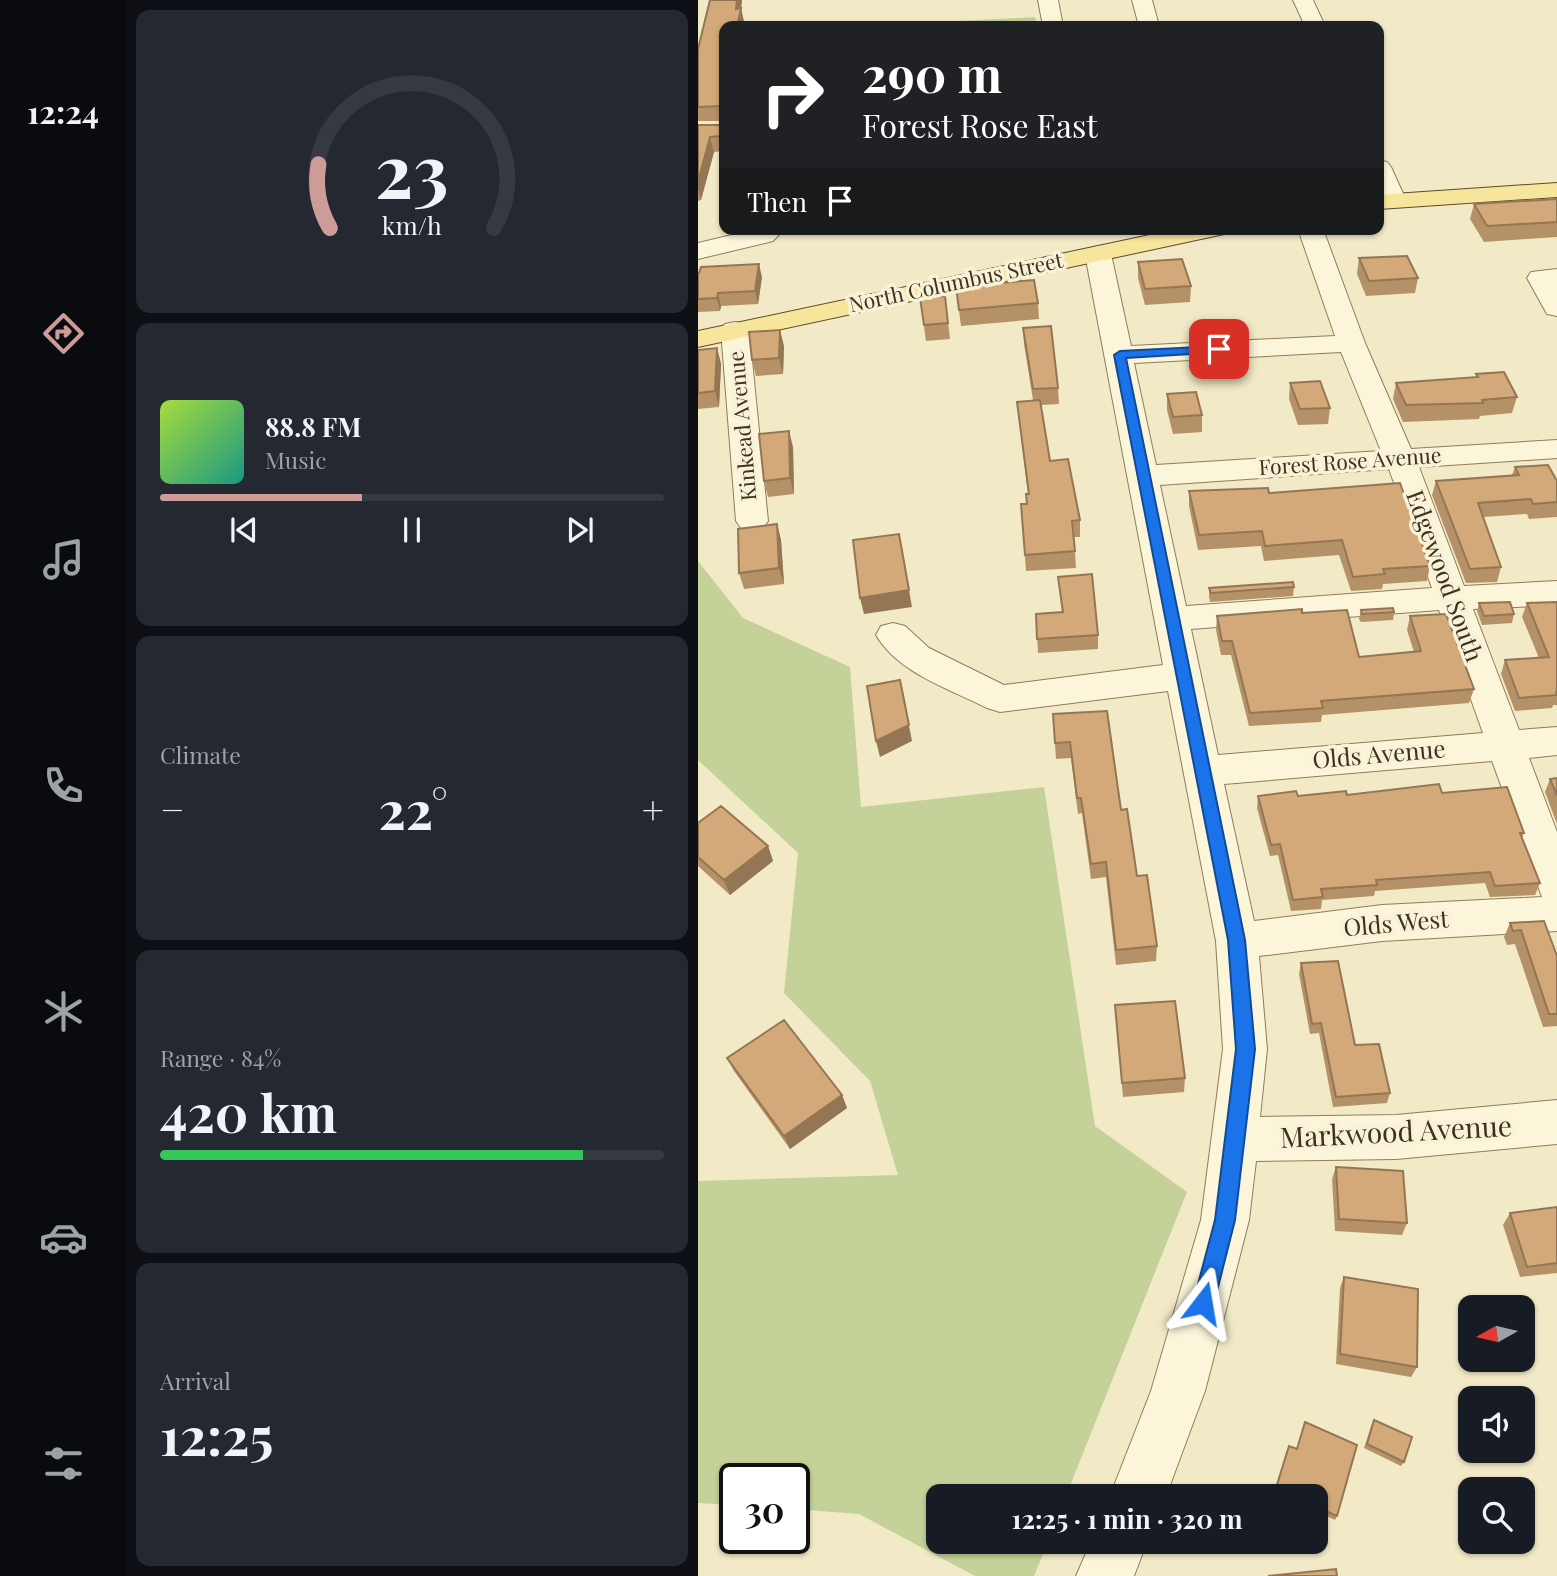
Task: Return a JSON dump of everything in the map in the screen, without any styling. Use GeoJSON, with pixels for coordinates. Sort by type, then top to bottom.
{"type":"FeatureCollection","features":[{"type":"Feature","properties":{"kind":"main road"},"geometry":{"type":"LineString","coordinates":[[1386,201],[1557,190]]}},
{"type":"Feature","properties":{"kind":"main road","name":"North Columbus Street"},"geometry":{"type":"LineString","coordinates":[[698,339],[1187,235]]}},
{"type":"Feature","properties":{"kind":"street"},"geometry":{"type":"LineString","coordinates":[[1048,0],[1052,21]]}},
{"type":"Feature","properties":{"kind":"street"},"geometry":{"type":"LineString","coordinates":[[1142,0],[1148,21]]}},
{"type":"Feature","properties":{"kind":"street"},"geometry":{"type":"LineString","coordinates":[[1303,0],[1313,21]]}},
{"type":"Feature","properties":{"kind":"street"},"geometry":{"type":"LineString","coordinates":[[698,251],[765,235]]}},
{"type":"Feature","properties":{"kind":"street","name":"Edgewood South"},"geometry":{"type":"LineString","coordinates":[[1312,235],[1351,343],[1399,458],[1557,887]]}},
{"type":"Feature","properties":{"kind":"street"},"geometry":{"type":"LineString","coordinates":[[1098,254],[1236,940],[1245,1049],[1225,1220],[1178,1391],[1143,1484]]}},
{"type":"Feature","properties":{"kind":"street"},"geometry":{"type":"LineString","coordinates":[[1549,277],[1557,307]]}},
{"type":"Feature","properties":{"kind":"street","name":"Kinkead Avenue"},"geometry":{"type":"LineString","coordinates":[[735,330],[752,522]]}},
{"type":"Feature","properties":{"kind":"street"},"geometry":{"type":"LineString","coordinates":[[1120,355],[1351,343]]}},
{"type":"Feature","properties":{"kind":"street","name":"Forest Rose Avenue"},"geometry":{"type":"LineString","coordinates":[[1143,476],[1557,449]]}},
{"type":"Feature","properties":{"kind":"street"},"geometry":{"type":"LineString","coordinates":[[1172,619],[1451,598],[1557,593]]}},
{"type":"Feature","properties":{"kind":"street"},"geometry":{"type":"LineString","coordinates":[[893,635],[917,657],[1000,699],[1183,677]]}},
{"type":"Feature","properties":{"kind":"street","name":"Olds Avenue"},"geometry":{"type":"LineString","coordinates":[[1201,771],[1557,741]]}},
{"type":"Feature","properties":{"kind":"street","name":"Olds West"},"geometry":{"type":"LineString","coordinates":[[1236,940],[1382,923],[1557,914]]}},
{"type":"Feature","properties":{"kind":"street","name":"Markwood Avenue"},"geometry":{"type":"LineString","coordinates":[[1235,1138],[1331,1140],[1473,1131],[1557,1122]]}},
{"type":"Feature","properties":{"kind":"street"},"geometry":{"type":"LineString","coordinates":[[1105,1576],[1114,1554]]}},
{"type":"Feature","properties":{"kind":"green space"},"geometry":{"type":"Polygon","coordinates":[[[1035,17],[1036,21],[959,21],[1035,17]]]}},
{"type":"Feature","properties":{"kind":"green space"},"geometry":{"type":"Polygon","coordinates":[[[698,561],[743,618],[850,667],[861,807],[1044,787],[1095,1126],[1187,1192],[1071,1484],[926,1484],[926,1550],[859,1514],[810,1510],[810,1463],[719,1463],[719,1504],[698,1503],[698,1181],[898,1175],[870,1081],[784,993],[798,853],[698,760],[698,561]]]}},
{"type":"Feature","properties":{"kind":"green space"},"geometry":{"type":"Polygon","coordinates":[[[934,1554],[1043,1554],[1034,1576],[975,1576],[934,1554]]]}},
{"type":"Feature","properties":{"kind":"building"},"geometry":{"type":"Polygon","coordinates":[[[710,0],[737,0],[736,9],[741,8],[738,21],[719,21],[719,106],[698,107],[698,49],[710,0]]]}},
{"type":"Feature","properties":{"kind":"building"},"geometry":{"type":"Polygon","coordinates":[[[698,125],[719,125],[719,136],[710,137],[698,182],[698,125]]]}},
{"type":"Feature","properties":{"kind":"building"},"geometry":{"type":"Polygon","coordinates":[[[1557,199],[1557,222],[1487,226],[1474,204],[1557,199]]]}},
{"type":"Feature","properties":{"kind":"building"},"geometry":{"type":"Polygon","coordinates":[[[1407,256],[1418,278],[1369,281],[1359,258],[1407,256]]]}},
{"type":"Feature","properties":{"kind":"building"},"geometry":{"type":"Polygon","coordinates":[[[1182,259],[1191,286],[1145,289],[1138,262],[1182,259]]]}},
{"type":"Feature","properties":{"kind":"building"},"geometry":{"type":"Polygon","coordinates":[[[759,264],[755,291],[718,293],[717,298],[698,299],[698,273],[701,267],[759,264]]]}},
{"type":"Feature","properties":{"kind":"building"},"geometry":{"type":"Polygon","coordinates":[[[1034,280],[1038,303],[959,310],[956,287],[1034,280]]]}},
{"type":"Feature","properties":{"kind":"building"},"geometry":{"type":"Polygon","coordinates":[[[945,296],[948,323],[924,325],[920,298],[945,296]]]}},
{"type":"Feature","properties":{"kind":"building"},"geometry":{"type":"Polygon","coordinates":[[[1051,326],[1058,388],[1033,389],[1023,328],[1051,326]]]}},
{"type":"Feature","properties":{"kind":"building"},"geometry":{"type":"Polygon","coordinates":[[[780,330],[779,358],[752,360],[749,332],[780,330]]]}},
{"type":"Feature","properties":{"kind":"building"},"geometry":{"type":"Polygon","coordinates":[[[717,348],[715,391],[698,393],[698,350],[717,348]]]}},
{"type":"Feature","properties":{"kind":"building"},"geometry":{"type":"Polygon","coordinates":[[[1504,372],[1517,397],[1482,400],[1483,403],[1406,405],[1396,383],[1478,377],[1476,374],[1504,372]]]}},
{"type":"Feature","properties":{"kind":"building"},"geometry":{"type":"Polygon","coordinates":[[[1320,381],[1330,408],[1300,409],[1290,383],[1320,381]]]}},
{"type":"Feature","properties":{"kind":"building"},"geometry":{"type":"Polygon","coordinates":[[[1196,392],[1202,415],[1173,417],[1167,394],[1196,392]]]}},
{"type":"Feature","properties":{"kind":"building"},"geometry":{"type":"Polygon","coordinates":[[[1040,400],[1050,461],[1068,459],[1080,520],[1072,521],[1075,551],[1025,555],[1021,504],[1027,504],[1026,494],[1029,494],[1017,402],[1040,400]]]}},
{"type":"Feature","properties":{"kind":"building"},"geometry":{"type":"Polygon","coordinates":[[[789,431],[790,478],[764,481],[759,434],[789,431]]]}},
{"type":"Feature","properties":{"kind":"building"},"geometry":{"type":"Polygon","coordinates":[[[1548,465],[1557,481],[1557,502],[1533,504],[1531,499],[1478,503],[1501,567],[1470,569],[1436,481],[1519,475],[1515,467],[1548,465]]]}},
{"type":"Feature","properties":{"kind":"building"},"geometry":{"type":"Polygon","coordinates":[[[1400,483],[1430,566],[1383,569],[1385,574],[1353,577],[1342,540],[1265,546],[1262,531],[1199,535],[1189,491],[1268,488],[1269,493],[1400,483]]]}},
{"type":"Feature","properties":{"kind":"building"},"geometry":{"type":"Polygon","coordinates":[[[777,524],[779,568],[739,573],[738,529],[777,524]]]}},
{"type":"Feature","properties":{"kind":"building"},"geometry":{"type":"Polygon","coordinates":[[[899,534],[909,590],[860,598],[853,540],[899,534]]]}},
{"type":"Feature","properties":{"kind":"building"},"geometry":{"type":"Polygon","coordinates":[[[1092,574],[1098,635],[1037,639],[1036,614],[1063,612],[1058,577],[1092,574]]]}},
{"type":"Feature","properties":{"kind":"building"},"geometry":{"type":"Polygon","coordinates":[[[1293,582],[1294,587],[1211,593],[1209,588],[1293,582]]]}},
{"type":"Feature","properties":{"kind":"building"},"geometry":{"type":"Polygon","coordinates":[[[1510,602],[1514,614],[1484,616],[1479,603],[1510,602]]]}},
{"type":"Feature","properties":{"kind":"building"},"geometry":{"type":"Polygon","coordinates":[[[1557,602],[1557,695],[1519,698],[1505,660],[1549,657],[1527,603],[1557,602]]]}},
{"type":"Feature","properties":{"kind":"building"},"geometry":{"type":"Polygon","coordinates":[[[1393,608],[1394,612],[1362,614],[1361,610],[1393,608]]]}},
{"type":"Feature","properties":{"kind":"building"},"geometry":{"type":"Polygon","coordinates":[[[1302,609],[1302,613],[1347,610],[1359,657],[1421,651],[1410,616],[1446,614],[1474,689],[1321,701],[1323,708],[1250,713],[1232,641],[1222,641],[1217,616],[1302,609]]]}},
{"type":"Feature","properties":{"kind":"building"},"geometry":{"type":"Polygon","coordinates":[[[900,680],[909,725],[876,741],[867,686],[900,680]]]}},
{"type":"Feature","properties":{"kind":"building"},"geometry":{"type":"Polygon","coordinates":[[[1107,711],[1121,810],[1127,809],[1137,876],[1147,875],[1157,946],[1116,950],[1106,862],[1091,864],[1081,798],[1077,798],[1070,742],[1055,743],[1053,714],[1107,711]]]}},
{"type":"Feature","properties":{"kind":"building"},"geometry":{"type":"Polygon","coordinates":[[[1557,778],[1557,795],[1550,779],[1557,778]]]}},
{"type":"Feature","properties":{"kind":"building"},"geometry":{"type":"Polygon","coordinates":[[[1439,784],[1442,793],[1507,787],[1524,833],[1520,833],[1540,883],[1495,886],[1490,872],[1376,880],[1377,885],[1321,889],[1323,897],[1293,900],[1280,844],[1271,845],[1258,796],[1296,791],[1298,796],[1346,791],[1347,795],[1439,784]]]}},
{"type":"Feature","properties":{"kind":"building"},"geometry":{"type":"Polygon","coordinates":[[[721,806],[768,846],[724,880],[698,857],[698,823],[721,806]]]}},
{"type":"Feature","properties":{"kind":"building"},"geometry":{"type":"Polygon","coordinates":[[[1544,921],[1557,956],[1557,1014],[1549,1014],[1521,930],[1513,931],[1510,923],[1544,921]]]}},
{"type":"Feature","properties":{"kind":"building"},"geometry":{"type":"Polygon","coordinates":[[[1338,961],[1355,1045],[1379,1044],[1390,1093],[1336,1097],[1321,1023],[1312,1024],[1301,963],[1338,961]]]}},
{"type":"Feature","properties":{"kind":"building"},"geometry":{"type":"Polygon","coordinates":[[[1175,1001],[1185,1078],[1122,1083],[1115,1005],[1175,1001]]]}},
{"type":"Feature","properties":{"kind":"building"},"geometry":{"type":"Polygon","coordinates":[[[784,1020],[842,1095],[784,1136],[727,1058],[784,1020]]]}},
{"type":"Feature","properties":{"kind":"building"},"geometry":{"type":"Polygon","coordinates":[[[1336,1167],[1403,1171],[1407,1223],[1339,1219],[1336,1167]]]}},
{"type":"Feature","properties":{"kind":"building"},"geometry":{"type":"Polygon","coordinates":[[[1557,1207],[1557,1263],[1527,1267],[1510,1213],[1557,1207]]]}},
{"type":"Feature","properties":{"kind":"building"},"geometry":{"type":"Polygon","coordinates":[[[1344,1277],[1418,1289],[1417,1367],[1340,1354],[1344,1277]]]}},
{"type":"Feature","properties":{"kind":"building"},"geometry":{"type":"Polygon","coordinates":[[[1374,1420],[1412,1437],[1404,1462],[1367,1444],[1374,1420]]]}},
{"type":"Feature","properties":{"kind":"building"},"geometry":{"type":"Polygon","coordinates":[[[1305,1422],[1357,1445],[1337,1516],[1328,1512],[1328,1484],[1277,1484],[1289,1446],[1297,1449],[1305,1422]]]}},
{"type":"Feature","properties":{"kind":"building"},"geometry":{"type":"Polygon","coordinates":[[[1336,1569],[1337,1576],[1268,1576],[1336,1569]]]}},
{"type":"Feature","properties":{"kind":"route"},"geometry":{"type":"LineString","coordinates":[[1203,1303],[1225,1220],[1234,1152],[1245,1049],[1242,984],[1236,940],[1120,355],[1219,349]]}}]}
